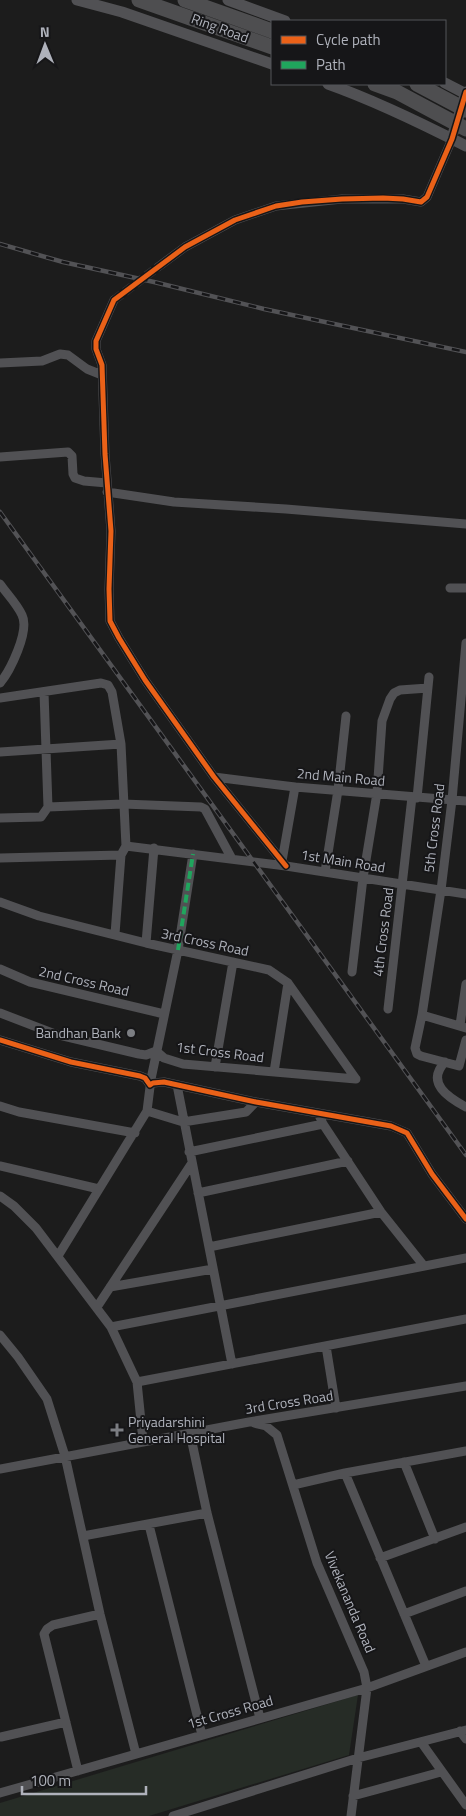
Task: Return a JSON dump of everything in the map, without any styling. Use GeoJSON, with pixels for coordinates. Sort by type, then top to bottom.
{"type":"FeatureCollection","features":[{"type":"Feature","properties":{"kind":"highway","name":"Ring Road"},"geometry":{"type":"LineString","coordinates":[[139,0],[271,47]]}},
{"type":"Feature","properties":{"kind":"highway","name":"Ring Road"},"geometry":{"type":"LineString","coordinates":[[185,0],[271,31]]}},
{"type":"Feature","properties":{"kind":"highway"},"geometry":{"type":"LineString","coordinates":[[378,85],[397,92],[464,107]]}},
{"type":"Feature","properties":{"kind":"highway"},"geometry":{"type":"LineString","coordinates":[[419,85],[464,107]]}},
{"type":"Feature","properties":{"kind":"street"},"geometry":{"type":"LineString","coordinates":[[77,0],[122,12],[271,64]]}},
{"type":"Feature","properties":{"kind":"street"},"geometry":{"type":"LineString","coordinates":[[228,0],[282,20]]}},
{"type":"Feature","properties":{"kind":"street"},"geometry":{"type":"LineString","coordinates":[[158,267],[185,247],[236,220],[276,206],[342,199],[403,199],[421,202],[427,197],[464,107],[446,84]]}},
{"type":"Feature","properties":{"kind":"street"},"geometry":{"type":"LineString","coordinates":[[331,85],[381,104],[466,146]]}},
{"type":"Feature","properties":{"kind":"street"},"geometry":{"type":"LineString","coordinates":[[114,300],[96,341],[96,349],[102,365],[107,487],[111,531],[108,589],[110,621],[145,680],[214,776],[284,864]]}},
{"type":"Feature","properties":{"kind":"street"},"geometry":{"type":"LineString","coordinates":[[0,363],[42,361],[60,354],[68,355],[87,369],[102,375]]}},
{"type":"Feature","properties":{"kind":"street"},"geometry":{"type":"LineString","coordinates":[[0,457],[68,452],[72,456],[75,478],[174,502],[466,524]]}},
{"type":"Feature","properties":{"kind":"street"},"geometry":{"type":"LineString","coordinates":[[0,584],[23,617],[23,633],[15,656],[2,677]]}},
{"type":"Feature","properties":{"kind":"street"},"geometry":{"type":"LineString","coordinates":[[450,588],[466,588]]}},
{"type":"Feature","properties":{"kind":"street","name":"5th Cross Road"},"geometry":{"type":"LineString","coordinates":[[445,1062],[417,1054],[415,1048],[422,1015],[441,890],[452,800],[466,643]]}},
{"type":"Feature","properties":{"kind":"street","name":"4th Cross Road"},"geometry":{"type":"LineString","coordinates":[[388,1009],[429,678]]}},
{"type":"Feature","properties":{"kind":"street"},"geometry":{"type":"LineString","coordinates":[[0,698],[101,683],[108,685],[112,692],[121,744],[126,846],[121,855],[115,934]]}},
{"type":"Feature","properties":{"kind":"street"},"geometry":{"type":"LineString","coordinates":[[352,972],[363,878],[377,793],[382,721],[394,693],[400,690],[428,688]]}},
{"type":"Feature","properties":{"kind":"street"},"geometry":{"type":"LineString","coordinates":[[0,818],[41,817],[48,807],[44,692]]}},
{"type":"Feature","properties":{"kind":"street"},"geometry":{"type":"LineString","coordinates":[[324,872],[338,790],[346,716]]}},
{"type":"Feature","properties":{"kind":"street"},"geometry":{"type":"LineString","coordinates":[[0,752],[121,744]]}},
{"type":"Feature","properties":{"kind":"street","name":"2nd Main Road"},"geometry":{"type":"LineString","coordinates":[[214,776],[295,787],[466,801]]}},
{"type":"Feature","properties":{"kind":"street"},"geometry":{"type":"LineString","coordinates":[[284,864],[295,787]]}},
{"type":"Feature","properties":{"kind":"street"},"geometry":{"type":"LineString","coordinates":[[48,807],[123,804],[201,807],[205,809],[232,859]]}},
{"type":"Feature","properties":{"kind":"street","name":"1st Main Road"},"geometry":{"type":"LineString","coordinates":[[126,846],[284,864],[466,894]]}},
{"type":"Feature","properties":{"kind":"street"},"geometry":{"type":"LineString","coordinates":[[146,943],[154,848]]}},
{"type":"Feature","properties":{"kind":"street"},"geometry":{"type":"LineString","coordinates":[[58,1256],[147,1111],[150,1082],[178,950],[193,854]]}},
{"type":"Feature","properties":{"kind":"street"},"geometry":{"type":"LineString","coordinates":[[0,858],[121,855]]}},
{"type":"Feature","properties":{"kind":"street","name":"3rd Cross Road"},"geometry":{"type":"LineString","coordinates":[[0,902],[39,916],[146,943],[269,970],[288,983],[356,1078]]}},
{"type":"Feature","properties":{"kind":"street"},"geometry":{"type":"LineString","coordinates":[[215,1067],[233,962]]}},
{"type":"Feature","properties":{"kind":"street","name":"2nd Cross Road"},"geometry":{"type":"LineString","coordinates":[[0,969],[30,982],[164,1014]]}},
{"type":"Feature","properties":{"kind":"street"},"geometry":{"type":"LineString","coordinates":[[274,1072],[288,983]]}},
{"type":"Feature","properties":{"kind":"street"},"geometry":{"type":"LineString","coordinates":[[422,1015],[463,1027],[466,984]]}},
{"type":"Feature","properties":{"kind":"street","name":"1st Cross Road"},"geometry":{"type":"LineString","coordinates":[[0,1013],[55,1034],[146,1055],[156,1053],[164,1058],[183,1064],[356,1078]]}},
{"type":"Feature","properties":{"kind":"street"},"geometry":{"type":"LineString","coordinates":[[0,1040],[71,1062],[140,1076],[150,1082],[176,1085],[256,1102],[391,1126],[407,1133],[432,1174],[466,1219]]}},
{"type":"Feature","properties":{"kind":"street"},"geometry":{"type":"LineString","coordinates":[[466,1040],[462,1067],[445,1062],[438,1072],[443,1092],[466,1107]]}},
{"type":"Feature","properties":{"kind":"street"},"geometry":{"type":"LineString","coordinates":[[176,1085],[232,1364]]}},
{"type":"Feature","properties":{"kind":"street"},"geometry":{"type":"LineString","coordinates":[[147,1111],[183,1122],[246,1112],[256,1102]]}},
{"type":"Feature","properties":{"kind":"street"},"geometry":{"type":"LineString","coordinates":[[0,1106],[19,1112],[135,1133]]}},
{"type":"Feature","properties":{"kind":"street"},"geometry":{"type":"LineString","coordinates":[[318,1113],[323,1124],[381,1212],[424,1266]]}},
{"type":"Feature","properties":{"kind":"street"},"geometry":{"type":"LineString","coordinates":[[189,1152],[323,1124]]}},
{"type":"Feature","properties":{"kind":"street"},"geometry":{"type":"LineString","coordinates":[[198,1193],[348,1161]]}},
{"type":"Feature","properties":{"kind":"street"},"geometry":{"type":"LineString","coordinates":[[97,1307],[192,1163]]}},
{"type":"Feature","properties":{"kind":"street"},"geometry":{"type":"LineString","coordinates":[[0,1166],[99,1189]]}},
{"type":"Feature","properties":{"kind":"street"},"geometry":{"type":"LineString","coordinates":[[0,1196],[14,1206],[36,1228],[111,1327],[137,1382],[144,1441]]}},
{"type":"Feature","properties":{"kind":"street"},"geometry":{"type":"LineString","coordinates":[[209,1247],[381,1212]]}},
{"type":"Feature","properties":{"kind":"street"},"geometry":{"type":"LineString","coordinates":[[111,1327],[466,1258]]}},
{"type":"Feature","properties":{"kind":"street"},"geometry":{"type":"LineString","coordinates":[[110,1287],[213,1269]]}},
{"type":"Feature","properties":{"kind":"street"},"geometry":{"type":"LineString","coordinates":[[137,1382],[466,1319]]}},
{"type":"Feature","properties":{"kind":"street"},"geometry":{"type":"LineString","coordinates":[[0,1335],[47,1399],[65,1456],[100,1614],[136,1754]]}},
{"type":"Feature","properties":{"kind":"street"},"geometry":{"type":"LineString","coordinates":[[326,1346],[336,1408]]}},
{"type":"Feature","properties":{"kind":"street","name":"3rd Cross Road"},"geometry":{"type":"LineString","coordinates":[[0,1469],[249,1422],[466,1386]]}},
{"type":"Feature","properties":{"kind":"street","name":"Vivekananda Road"},"geometry":{"type":"LineString","coordinates":[[249,1422],[266,1426],[277,1435],[317,1563],[364,1672],[367,1688],[351,1816]]}},
{"type":"Feature","properties":{"kind":"street"},"geometry":{"type":"LineString","coordinates":[[190,1433],[207,1513],[260,1718]]}},
{"type":"Feature","properties":{"kind":"street"},"geometry":{"type":"LineString","coordinates":[[293,1485],[345,1473],[466,1451]]}},
{"type":"Feature","properties":{"kind":"street"},"geometry":{"type":"LineString","coordinates":[[404,1462],[435,1539]]}},
{"type":"Feature","properties":{"kind":"street"},"geometry":{"type":"LineString","coordinates":[[345,1473],[426,1666]]}},
{"type":"Feature","properties":{"kind":"street"},"geometry":{"type":"LineString","coordinates":[[83,1536],[207,1513]]}},
{"type":"Feature","properties":{"kind":"street"},"geometry":{"type":"LineString","coordinates":[[149,1525],[202,1735]]}},
{"type":"Feature","properties":{"kind":"street"},"geometry":{"type":"LineString","coordinates":[[380,1558],[466,1528]]}},
{"type":"Feature","properties":{"kind":"street"},"geometry":{"type":"LineString","coordinates":[[404,1614],[466,1591]]}},
{"type":"Feature","properties":{"kind":"street"},"geometry":{"type":"LineString","coordinates":[[78,1771],[44,1634],[53,1625],[100,1614]]}},
{"type":"Feature","properties":{"kind":"street","name":"1st Cross Road"},"geometry":{"type":"LineString","coordinates":[[0,1793],[367,1688],[466,1652]]}},
{"type":"Feature","properties":{"kind":"street"},"geometry":{"type":"LineString","coordinates":[[2,1737],[66,1722]]}},
{"type":"Feature","properties":{"kind":"street"},"geometry":{"type":"LineString","coordinates":[[173,1816],[358,1758],[463,1730],[466,1739]]}},
{"type":"Feature","properties":{"kind":"street"},"geometry":{"type":"LineString","coordinates":[[421,1742],[466,1805]]}},
{"type":"Feature","properties":{"kind":"street"},"geometry":{"type":"LineString","coordinates":[[353,1796],[441,1772]]}},
{"type":"Feature","properties":{"kind":"shaded area"},"geometry":{"type":"Polygon","coordinates":[[[358,1695],[349,1755],[149,1816],[0,1816],[0,1803],[358,1695]]]}},
{"type":"Feature","properties":{"kind":"tunnel"},"geometry":{"type":"LineString","coordinates":[[114,300],[158,267]]}},
{"type":"Feature","properties":{"kind":"railway"},"geometry":{"type":"LineString","coordinates":[[0,244],[63,262],[264,309],[466,352]]}},
{"type":"Feature","properties":{"kind":"railway"},"geometry":{"type":"LineString","coordinates":[[0,512],[466,1155]]}},
{"type":"Feature","properties":{"kind":"marked path"},"geometry":{"type":"LineString","coordinates":[[178,950],[193,854]]}},
{"type":"Feature","properties":{"kind":"cycle path"},"geometry":{"type":"LineString","coordinates":[[286,866],[214,777],[145,680],[110,621],[111,531],[105,454],[102,365],[96,349],[96,341],[114,300],[185,247],[235,220],[276,206],[302,202],[383,198],[421,202],[427,197],[452,139],[466,92]]}},
{"type":"Feature","properties":{"kind":"cycle path"},"geometry":{"type":"LineString","coordinates":[[0,1040],[71,1062],[140,1076],[145,1078],[150,1085],[164,1082],[256,1102],[391,1126],[407,1133],[432,1174],[466,1219]]}},
{"type":"Feature","properties":{"kind":"place","name":"Bandhan Bank"},"geometry":{"type":"Point","coordinates":[131,1033]}},
{"type":"Feature","properties":{"kind":"place","name":"Priyadarshini General Hospital"},"geometry":{"type":"Point","coordinates":[117,1430]}}]}
